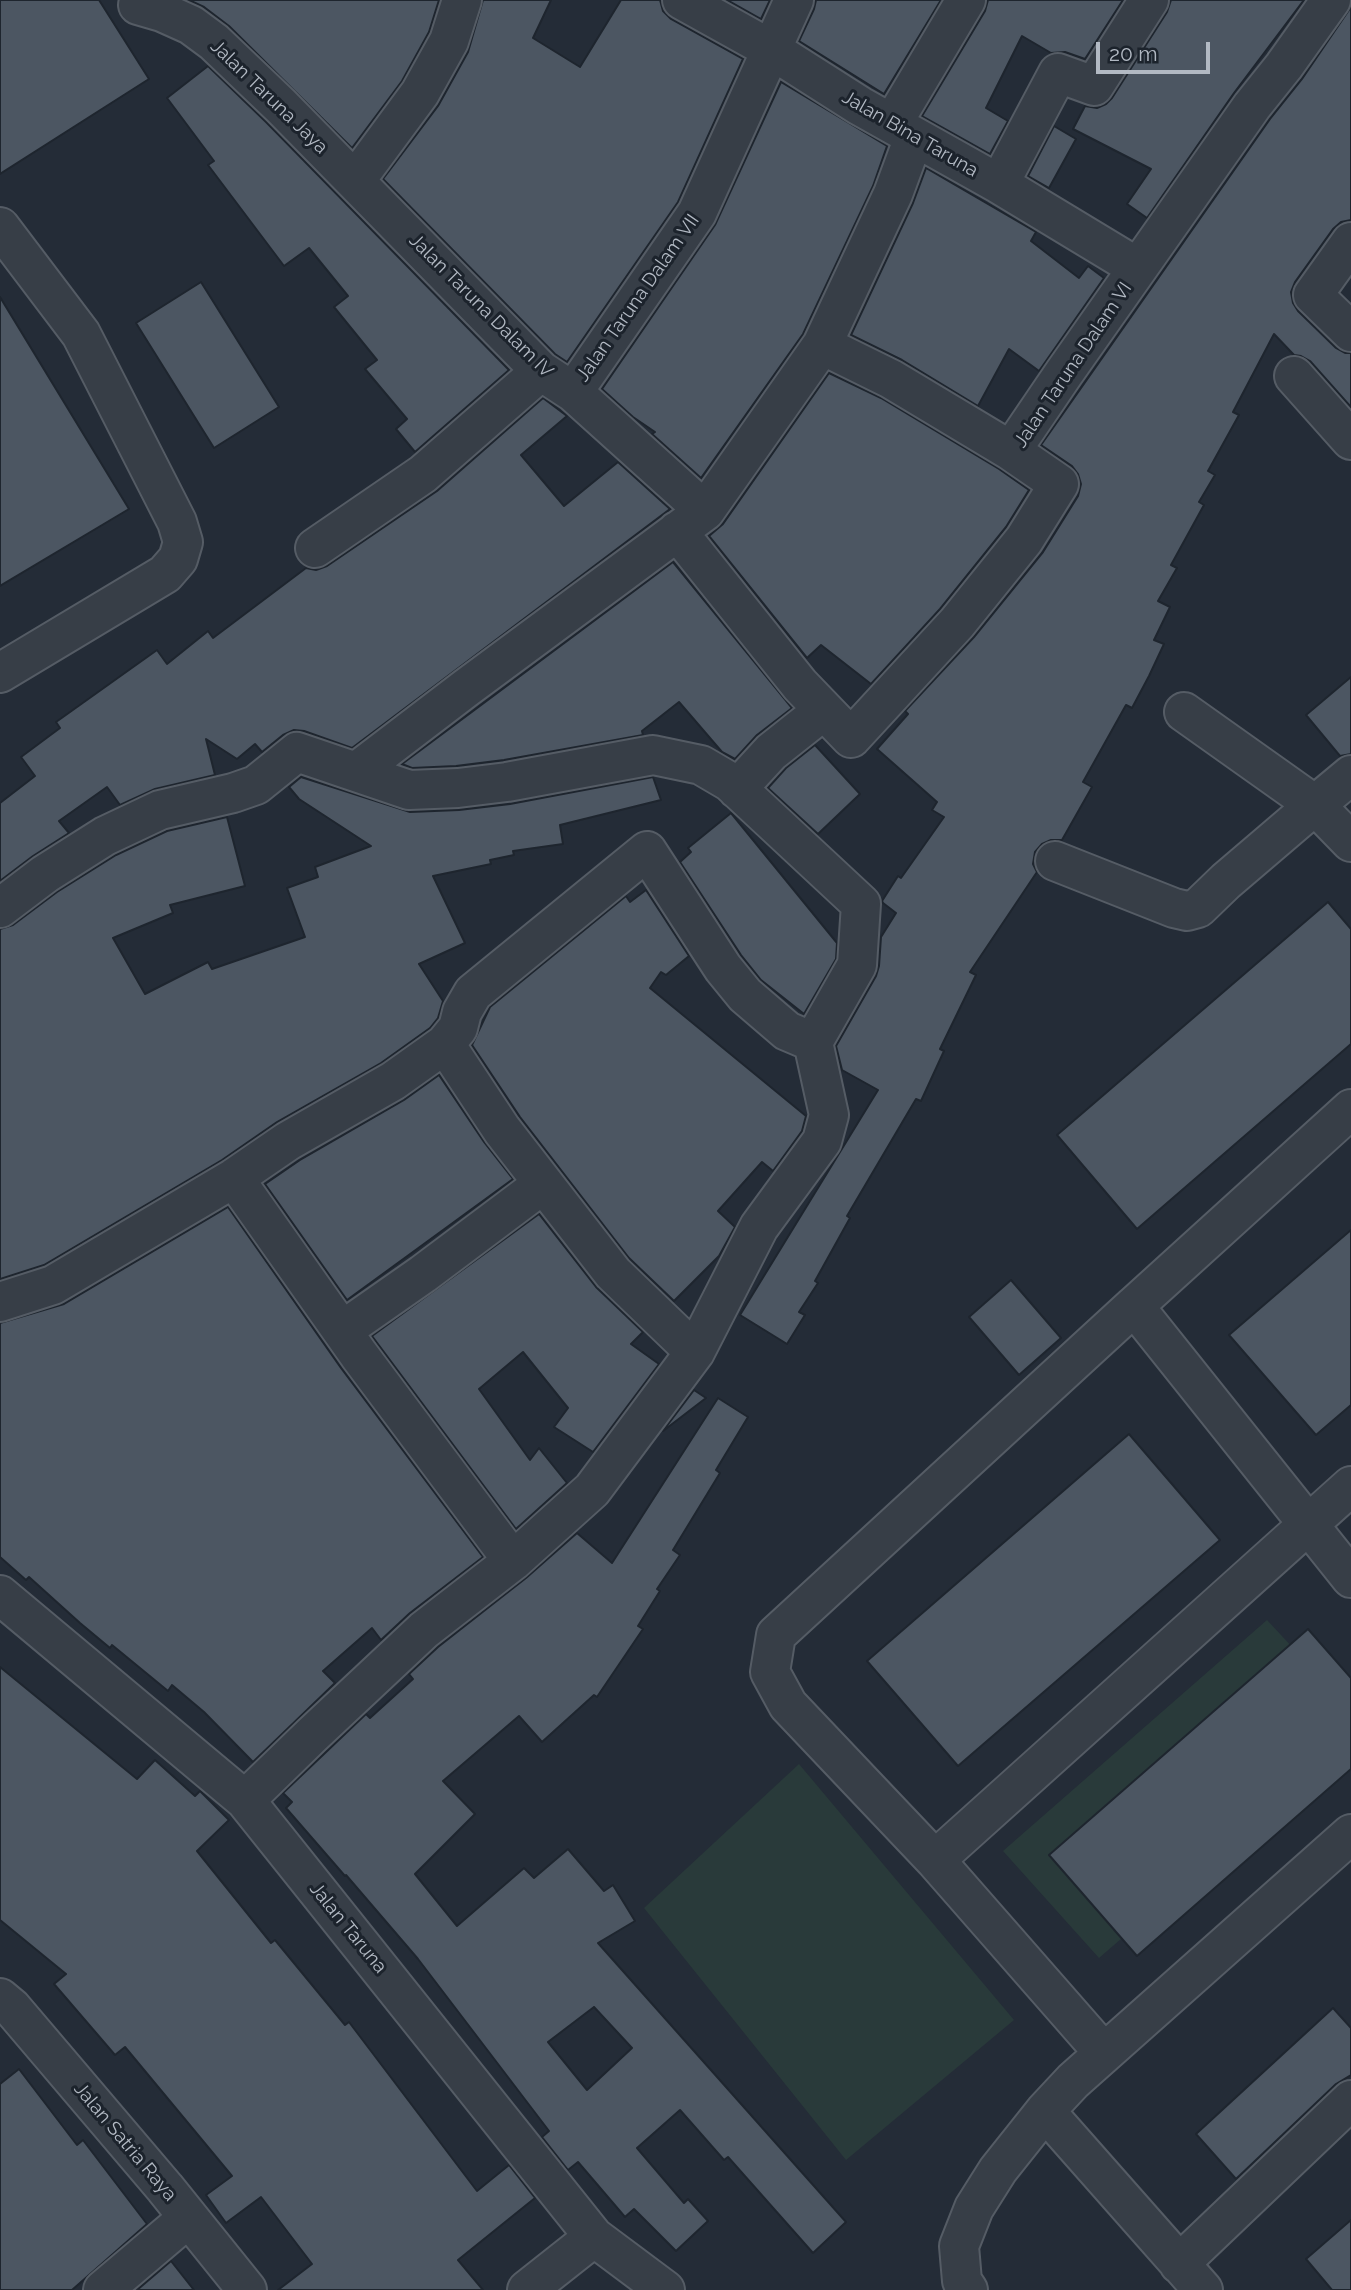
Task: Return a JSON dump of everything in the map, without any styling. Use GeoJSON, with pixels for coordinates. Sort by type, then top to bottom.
{"type":"FeatureCollection","features":[{"type":"Feature","properties":{"kind":"street"},"geometry":{"type":"LineString","coordinates":[[355,181],[420,93],[449,41],[461,0]]}},
{"type":"Feature","properties":{"kind":"street","name":"Jalan Bina Taruna"},"geometry":{"type":"LineString","coordinates":[[682,0],[772,50],[1138,268]]}},
{"type":"Feature","properties":{"kind":"street","name":"Jalan Taruna Dalam VII"},"geometry":{"type":"LineString","coordinates":[[573,392],[697,213],[794,0]]}},
{"type":"Feature","properties":{"kind":"street"},"geometry":{"type":"LineString","coordinates":[[356,772],[691,521],[822,345],[893,194],[903,130],[966,0]]}},
{"type":"Feature","properties":{"kind":"street"},"geometry":{"type":"LineString","coordinates":[[999,184],[1059,73],[1094,86],[1149,0]]}},
{"type":"Feature","properties":{"kind":"street","name":"Jalan Taruna Dalam VI"},"geometry":{"type":"LineString","coordinates":[[851,738],[957,622],[1024,540],[1059,484],[1011,451],[1252,106],[1331,0]]}},
{"type":"Feature","properties":{"kind":"street","name":"Jalan Taruna Jaya"},"geometry":{"type":"LineString","coordinates":[[138,5],[191,25],[215,42],[355,181]]}},
{"type":"Feature","properties":{"kind":"street","name":"Jalan Taruna Dalam IV"},"geometry":{"type":"LineString","coordinates":[[355,181],[541,370],[573,392],[691,521],[800,685],[851,738]]}},
{"type":"Feature","properties":{"kind":"street"},"geometry":{"type":"LineString","coordinates":[[0,227],[81,334],[177,522],[183,542],[178,558],[165,574],[0,673]]}},
{"type":"Feature","properties":{"kind":"street"},"geometry":{"type":"LineString","coordinates":[[1351,242],[1313,295],[1351,332]]}},
{"type":"Feature","properties":{"kind":"street"},"geometry":{"type":"LineString","coordinates":[[822,345],[891,379],[1011,451]]}},
{"type":"Feature","properties":{"kind":"street"},"geometry":{"type":"LineString","coordinates":[[315,548],[423,474],[541,370]]}},
{"type":"Feature","properties":{"kind":"street"},"geometry":{"type":"LineString","coordinates":[[1294,376],[1351,440]]}},
{"type":"Feature","properties":{"kind":"street"},"geometry":{"type":"LineString","coordinates":[[737,789],[771,752],[824,710]]}},
{"type":"Feature","properties":{"kind":"street"},"geometry":{"type":"LineString","coordinates":[[1184,712],[1315,805],[1351,842]]}},
{"type":"Feature","properties":{"kind":"street"},"geometry":{"type":"LineString","coordinates":[[0,908],[45,874],[105,836],[160,810],[256,785],[297,752],[410,790],[507,782],[653,755],[701,765],[730,782],[861,904],[857,965],[813,1042],[829,1115],[822,1141],[759,1227],[695,1352],[592,1490],[513,1561],[424,1630],[245,1800]]}},
{"type":"Feature","properties":{"kind":"street"},"geometry":{"type":"LineString","coordinates":[[1055,861],[1174,908],[1187,911],[1198,908],[1351,775]]}},
{"type":"Feature","properties":{"kind":"street"},"geometry":{"type":"LineString","coordinates":[[1,1300],[53,1284],[234,1178],[288,1140],[393,1081],[445,1044],[458,1028],[462,1012],[473,993],[647,851],[723,968],[745,995],[787,1031],[813,1042]]}},
{"type":"Feature","properties":{"kind":"street"},"geometry":{"type":"LineString","coordinates":[[445,1044],[502,1130],[613,1273],[695,1352]]}},
{"type":"Feature","properties":{"kind":"street"},"geometry":{"type":"LineString","coordinates":[[1104,2053],[935,1860],[788,1705],[770,1672],[776,1635],[1351,1109]]}},
{"type":"Feature","properties":{"kind":"street"},"geometry":{"type":"LineString","coordinates":[[234,1178],[359,1354],[513,1561]]}},
{"type":"Feature","properties":{"kind":"street"},"geometry":{"type":"LineString","coordinates":[[342,1330],[423,1274],[543,1184]]}},
{"type":"Feature","properties":{"kind":"street"},"geometry":{"type":"LineString","coordinates":[[1134,1306],[1351,1578]]}},
{"type":"Feature","properties":{"kind":"street"},"geometry":{"type":"LineString","coordinates":[[935,1860],[1311,1525],[1351,1486]]}},
{"type":"Feature","properties":{"kind":"street","name":"Jalan Taruna"},"geometry":{"type":"LineString","coordinates":[[0,1595],[245,1800],[594,2237],[665,2290]]}},
{"type":"Feature","properties":{"kind":"street"},"geometry":{"type":"LineString","coordinates":[[968,2290],[962,2281],[959,2246],[974,2208],[998,2170],[1045,2110],[1104,2053],[1351,1834]]}},
{"type":"Feature","properties":{"kind":"street","name":"Jalan Satria Raya"},"geometry":{"type":"LineString","coordinates":[[4,2009],[165,2188],[247,2290]]}},
{"type":"Feature","properties":{"kind":"street"},"geometry":{"type":"LineString","coordinates":[[1045,2110],[1191,2277],[1351,2100]]}},
{"type":"Feature","properties":{"kind":"street"},"geometry":{"type":"LineString","coordinates":[[103,2290],[188,2218]]}},
{"type":"Feature","properties":{"kind":"street"},"geometry":{"type":"LineString","coordinates":[[527,2290],[594,2237]]}},
{"type":"Feature","properties":{"kind":"shaded area"},"geometry":{"type":"Polygon","coordinates":[[[1267,1620],[1351,1710],[1351,1740],[1099,1958],[1003,1851],[1267,1620]]]}},
{"type":"Feature","properties":{"kind":"shaded area"},"geometry":{"type":"Polygon","coordinates":[[[799,1764],[1014,2020],[846,2160],[644,1908],[799,1764]]]}},
{"type":"Feature","properties":{"kind":"building"},"geometry":{"type":"Polygon","coordinates":[[[0,0],[99,0],[149,79],[0,174],[0,0]]]}},
{"type":"Feature","properties":{"kind":"building"},"geometry":{"type":"Polygon","coordinates":[[[189,0],[439,0],[429,32],[402,81],[352,148],[229,26],[204,7],[189,0]]]}},
{"type":"Feature","properties":{"kind":"building"},"geometry":{"type":"Polygon","coordinates":[[[483,0],[551,0],[533,38],[580,67],[621,0],[660,0],[663,11],[671,19],[743,59],[678,202],[567,362],[555,354],[383,179],[438,106],[468,52],[483,0]]]}},
{"type":"Feature","properties":{"kind":"building"},"geometry":{"type":"Polygon","coordinates":[[[727,0],[770,0],[761,19],[727,0]]]}},
{"type":"Feature","properties":{"kind":"building"},"geometry":{"type":"Polygon","coordinates":[[[816,0],[941,0],[884,94],[799,41],[816,0]]]}},
{"type":"Feature","properties":{"kind":"building"},"geometry":{"type":"Polygon","coordinates":[[[988,0],[1123,0],[1085,59],[1065,52],[1051,53],[1022,36],[986,108],[1008,121],[990,154],[922,116],[985,11],[988,0]]]}},
{"type":"Feature","properties":{"kind":"building"},"geometry":{"type":"Polygon","coordinates":[[[1171,0],[1304,0],[1234,93],[1147,218],[1127,204],[1151,169],[1073,129],[1085,106],[1097,108],[1112,98],[1167,12],[1171,0]]]}},
{"type":"Feature","properties":{"kind":"building"},"geometry":{"type":"Polygon","coordinates":[[[1351,7],[1351,220],[1341,222],[1333,229],[1295,282],[1291,292],[1298,311],[1336,348],[1351,353],[1351,407],[1310,361],[1294,355],[1274,334],[1233,412],[1239,415],[1208,471],[1215,475],[1199,502],[1204,505],[1171,565],[1177,568],[1158,601],[1170,607],[1154,640],[1164,644],[1149,676],[1132,708],[1126,705],[1083,782],[1092,787],[1062,840],[1051,840],[1042,844],[1035,852],[1033,864],[1037,872],[970,972],[976,975],[940,1049],[944,1051],[921,1101],[916,1099],[847,1216],[850,1218],[815,1281],[818,1283],[799,1312],[805,1315],[787,1344],[740,1315],[878,1090],[842,1070],[836,1046],[876,976],[881,937],[896,913],[882,901],[944,817],[932,810],[937,802],[877,749],[908,714],[905,711],[974,637],[1043,552],[1078,496],[1081,484],[1072,466],[1041,445],[1351,7]]]}},
{"type":"Feature","properties":{"kind":"building"},"geometry":{"type":"Polygon","coordinates":[[[208,66],[509,370],[415,452],[396,429],[407,419],[365,369],[377,360],[334,307],[348,296],[309,248],[284,266],[208,165],[214,161],[167,98],[208,66]]]}},
{"type":"Feature","properties":{"kind":"building"},"geometry":{"type":"Polygon","coordinates":[[[781,82],[887,146],[873,186],[803,334],[701,478],[652,434],[655,432],[633,417],[602,389],[715,225],[781,82]]]}},
{"type":"Feature","properties":{"kind":"building"},"geometry":{"type":"Polygon","coordinates":[[[1054,126],[1076,139],[1049,188],[1028,176],[1054,126]]]}},
{"type":"Feature","properties":{"kind":"building"},"geometry":{"type":"Polygon","coordinates":[[[926,168],[1036,232],[1031,241],[1079,278],[1088,266],[1104,278],[1039,371],[1009,349],[978,406],[902,360],[851,335],[913,203],[926,168]]]}},
{"type":"Feature","properties":{"kind":"building"},"geometry":{"type":"Polygon","coordinates":[[[201,282],[279,407],[214,448],[136,323],[201,282]]]}},
{"type":"Feature","properties":{"kind":"building"},"geometry":{"type":"Polygon","coordinates":[[[0,297],[129,509],[0,586],[0,297]]]}},
{"type":"Feature","properties":{"kind":"building"},"geometry":{"type":"Polygon","coordinates":[[[829,373],[881,398],[1029,490],[1006,527],[940,609],[871,684],[821,645],[807,658],[709,536],[723,524],[829,373]]]}},
{"type":"Feature","properties":{"kind":"building"},"geometry":{"type":"Polygon","coordinates":[[[543,398],[567,416],[521,455],[564,506],[618,462],[670,509],[352,748],[294,730],[283,735],[262,752],[255,744],[237,759],[206,739],[215,775],[155,789],[120,805],[107,787],[59,821],[69,833],[0,881],[0,803],[35,776],[21,757],[60,728],[56,722],[157,650],[167,664],[208,631],[213,638],[306,568],[316,570],[327,566],[437,491],[543,398]]]}},
{"type":"Feature","properties":{"kind":"building"},"geometry":{"type":"Polygon","coordinates":[[[673,562],[792,708],[757,735],[735,759],[722,752],[679,702],[642,731],[643,735],[456,766],[412,768],[402,764],[673,562]]]}},
{"type":"Feature","properties":{"kind":"building"},"geometry":{"type":"Polygon","coordinates":[[[1351,677],[1351,754],[1340,756],[1306,715],[1351,677]]]}},
{"type":"Feature","properties":{"kind":"building"},"geometry":{"type":"Polygon","coordinates":[[[815,745],[860,794],[818,834],[768,788],[786,768],[815,745]]]}},
{"type":"Feature","properties":{"kind":"building"},"geometry":{"type":"Polygon","coordinates":[[[301,777],[410,812],[510,804],[653,777],[661,800],[560,825],[563,844],[513,851],[514,855],[490,860],[491,864],[433,876],[465,943],[419,964],[443,1001],[438,1018],[430,1028],[381,1063],[277,1122],[222,1160],[44,1265],[0,1279],[0,929],[13,925],[57,892],[116,855],[167,831],[227,817],[245,886],[170,905],[173,913],[113,938],[145,994],[208,962],[212,969],[305,937],[287,888],[318,877],[315,867],[371,846],[299,799],[289,787],[301,777]]]}},
{"type":"Feature","properties":{"kind":"building"},"geometry":{"type":"Polygon","coordinates":[[[731,813],[837,943],[836,959],[804,1014],[761,980],[741,955],[680,862],[691,852],[688,848],[731,813]]]}},
{"type":"Feature","properties":{"kind":"building"},"geometry":{"type":"Polygon","coordinates":[[[646,890],[689,956],[666,975],[661,972],[650,988],[806,1116],[802,1131],[773,1171],[762,1162],[718,1211],[735,1227],[719,1256],[674,1301],[629,1258],[520,1117],[472,1045],[490,1007],[626,896],[630,902],[646,890]]]}},
{"type":"Feature","properties":{"kind":"building"},"geometry":{"type":"Polygon","coordinates":[[[1328,902],[1351,929],[1351,1044],[1137,1229],[1057,1135],[1328,902]]]}},
{"type":"Feature","properties":{"kind":"building"},"geometry":{"type":"Polygon","coordinates":[[[439,1075],[484,1142],[513,1179],[347,1300],[265,1184],[300,1160],[404,1100],[439,1075]]]}},
{"type":"Feature","properties":{"kind":"building"},"geometry":{"type":"Polygon","coordinates":[[[228,1207],[341,1368],[483,1557],[410,1613],[381,1640],[372,1628],[323,1671],[335,1683],[253,1762],[204,1712],[172,1685],[168,1691],[112,1645],[110,1648],[29,1577],[26,1580],[0,1557],[0,1323],[64,1304],[228,1207]]]}},
{"type":"Feature","properties":{"kind":"building"},"geometry":{"type":"Polygon","coordinates":[[[539,1214],[596,1287],[643,1332],[631,1344],[659,1364],[593,1452],[554,1427],[568,1408],[523,1352],[479,1389],[530,1460],[539,1448],[567,1483],[516,1529],[372,1336],[539,1214]]]}},
{"type":"Feature","properties":{"kind":"building"},"geometry":{"type":"Polygon","coordinates":[[[1351,1230],[1351,1405],[1316,1435],[1229,1335],[1351,1230]]]}},
{"type":"Feature","properties":{"kind":"building"},"geometry":{"type":"Polygon","coordinates":[[[1011,1280],[1061,1338],[1019,1375],[969,1317],[1011,1280]]]}},
{"type":"Feature","properties":{"kind":"building"},"geometry":{"type":"Polygon","coordinates":[[[694,1390],[706,1398],[663,1431],[694,1390]]]}},
{"type":"Feature","properties":{"kind":"building"},"geometry":{"type":"Polygon","coordinates":[[[718,1398],[748,1417],[716,1470],[720,1473],[673,1550],[680,1555],[657,1589],[660,1591],[638,1626],[643,1629],[597,1697],[594,1695],[542,1742],[519,1716],[443,1781],[475,1814],[415,1874],[457,1926],[524,1868],[534,1878],[568,1849],[604,1891],[613,1885],[635,1921],[598,1943],[846,2222],[813,2253],[728,2157],[724,2160],[680,2110],[637,2148],[684,2203],[688,2199],[708,2221],[676,2251],[634,2209],[625,2217],[578,2162],[568,2170],[542,2137],[549,2131],[418,1959],[286,1808],[292,1802],[283,1793],[366,1714],[370,1718],[413,1679],[409,1674],[438,1647],[526,1578],[577,1533],[612,1563],[718,1398]],[[594,2007],[548,2042],[587,2090],[632,2048],[594,2007]]]}},
{"type":"Feature","properties":{"kind":"building"},"geometry":{"type":"Polygon","coordinates":[[[1129,1434],[1220,1540],[958,1766],[867,1661],[1129,1434]]]}},
{"type":"Feature","properties":{"kind":"building"},"geometry":{"type":"Polygon","coordinates":[[[1308,1629],[1351,1678],[1351,1769],[1137,1956],[1049,1855],[1308,1629]]]}},
{"type":"Feature","properties":{"kind":"building"},"geometry":{"type":"Polygon","coordinates":[[[0,1667],[137,1779],[155,1760],[195,1796],[200,1791],[229,1820],[197,1851],[271,1943],[275,1940],[345,2025],[349,2022],[477,2191],[509,2165],[535,2198],[458,2260],[483,2290],[278,2290],[312,2264],[261,2197],[226,2223],[206,2195],[232,2176],[125,2047],[115,2055],[54,1984],[66,1974],[0,1920],[0,1667]]]}},
{"type":"Feature","properties":{"kind":"building"},"geometry":{"type":"Polygon","coordinates":[[[1333,2008],[1351,2028],[1351,2075],[1336,2084],[1236,2179],[1196,2134],[1333,2008]]]}},
{"type":"Feature","properties":{"kind":"building"},"geometry":{"type":"Polygon","coordinates":[[[19,2069],[77,2145],[83,2140],[147,2224],[72,2290],[0,2290],[0,2084],[19,2069]]]}},
{"type":"Feature","properties":{"kind":"building"},"geometry":{"type":"Polygon","coordinates":[[[1351,2220],[1351,2290],[1332,2290],[1306,2259],[1351,2220]]]}},
{"type":"Feature","properties":{"kind":"building"},"geometry":{"type":"Polygon","coordinates":[[[171,2261],[194,2290],[137,2290],[171,2261]]]}}]}
